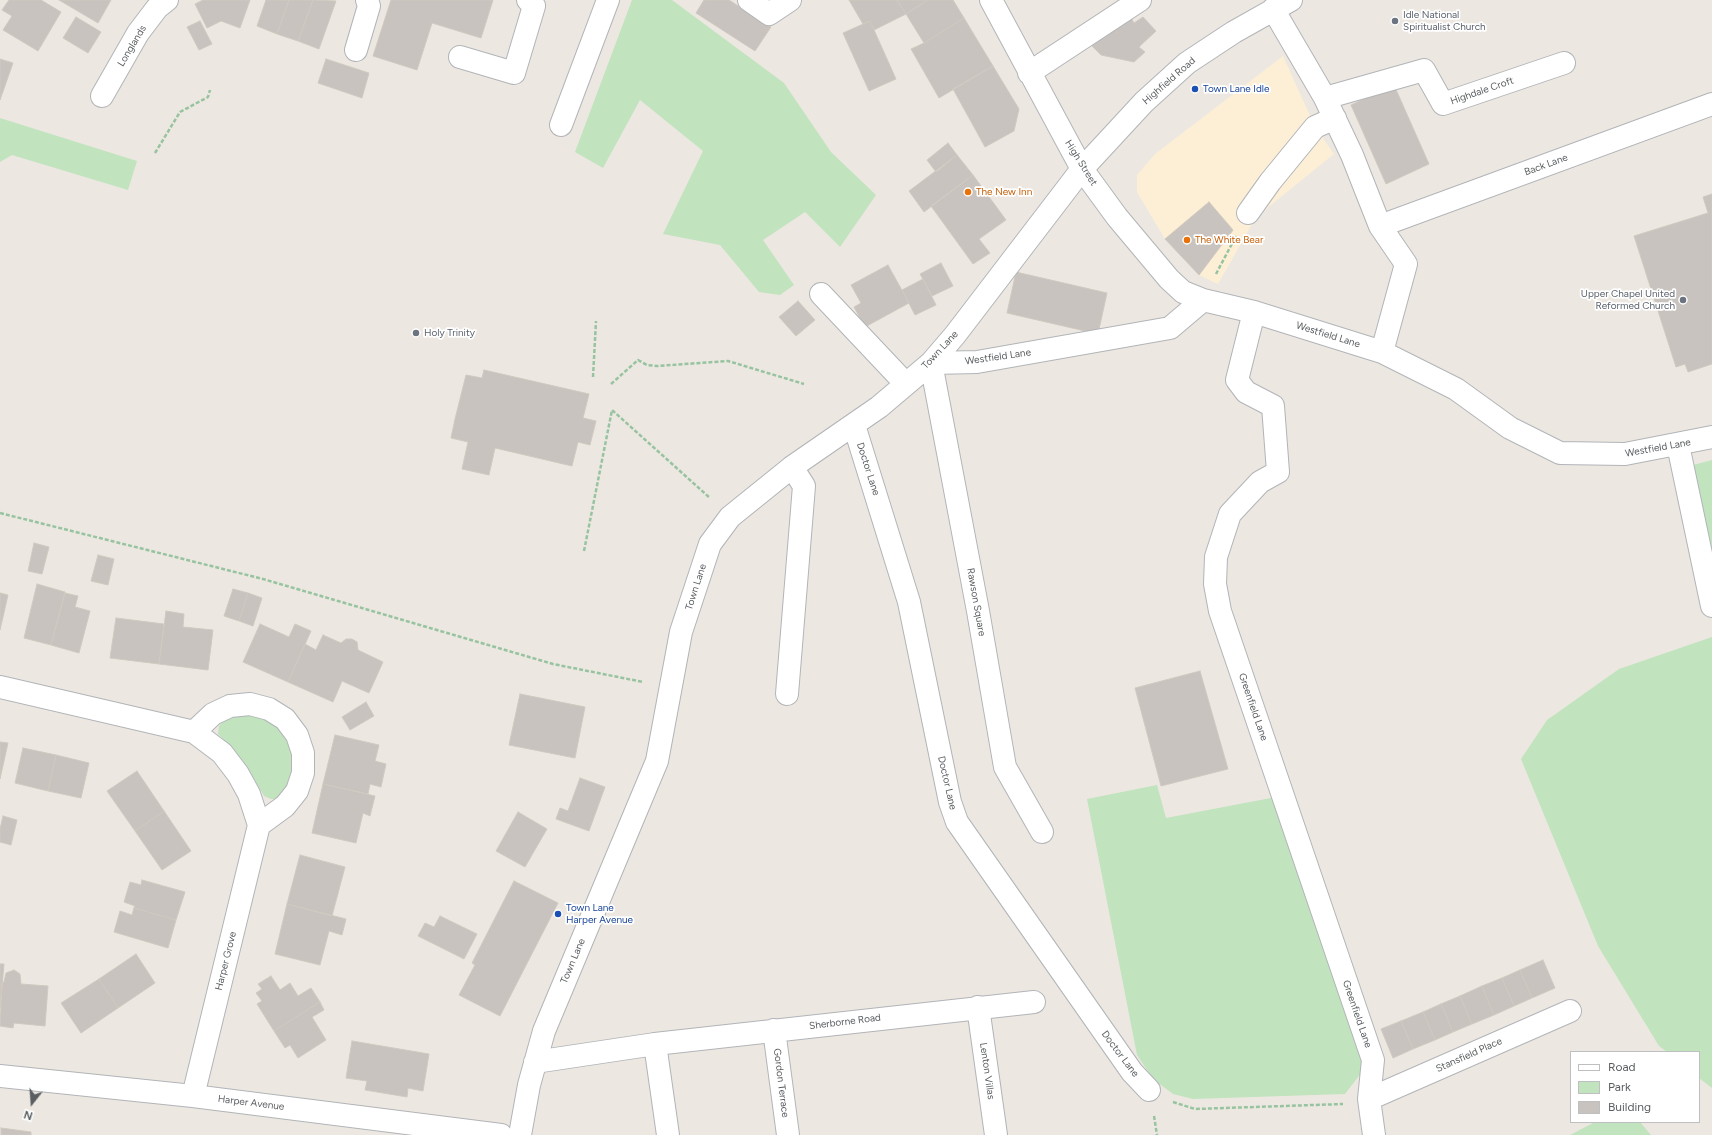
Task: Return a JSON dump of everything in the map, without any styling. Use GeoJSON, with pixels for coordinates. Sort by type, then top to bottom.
{"type":"FeatureCollection","features":[{"type":"Feature","properties":{"kind":"street","name":"Longlands"},"geometry":{"type":"LineString","coordinates":[[102,96],[138,33],[157,8],[167,0]]}},
{"type":"Feature","properties":{"kind":"street"},"geometry":{"type":"LineString","coordinates":[[356,50],[369,6],[367,0]]}},
{"type":"Feature","properties":{"kind":"street"},"geometry":{"type":"LineString","coordinates":[[460,57],[514,73],[534,6],[528,0]]}},
{"type":"Feature","properties":{"kind":"street"},"geometry":{"type":"LineString","coordinates":[[561,125],[608,0]]}},
{"type":"Feature","properties":{"kind":"street"},"geometry":{"type":"LineString","coordinates":[[749,0],[769,14],[790,0]]}},
{"type":"Feature","properties":{"kind":"street","name":"High Street"},"geometry":{"type":"LineString","coordinates":[[991,0],[1082,169],[1117,217],[1169,279],[1183,292],[1203,300]]}},
{"type":"Feature","properties":{"kind":"street"},"geometry":{"type":"LineString","coordinates":[[1029,73],[1140,0]]}},
{"type":"Feature","properties":{"kind":"street"},"geometry":{"type":"LineString","coordinates":[[1282,4],[1352,155],[1380,226],[1406,264],[1382,352]]}},
{"type":"Feature","properties":{"kind":"street","name":"Highfield Road"},"geometry":{"type":"LineString","coordinates":[[1082,169],[1144,102],[1187,63],[1234,32],[1282,4]]}},
{"type":"Feature","properties":{"kind":"street","name":"Highdale Croft"},"geometry":{"type":"LineString","coordinates":[[1325,98],[1424,70],[1443,104],[1564,63]]}},
{"type":"Feature","properties":{"kind":"street","name":"Back Lane"},"geometry":{"type":"LineString","coordinates":[[1380,226],[1712,104]]}},
{"type":"Feature","properties":{"kind":"street"},"geometry":{"type":"LineString","coordinates":[[1248,213],[1270,182],[1315,127],[1335,118]]}},
{"type":"Feature","properties":{"kind":"street","name":"Town Lane"},"geometry":{"type":"LineString","coordinates":[[520,1135],[535,1062],[544,1031],[657,761],[672,687],[681,632],[710,544],[730,517],[792,467],[879,407],[905,383],[931,363],[955,335],[1082,169]]}},
{"type":"Feature","properties":{"kind":"street"},"geometry":{"type":"LineString","coordinates":[[821,294],[905,383]]}},
{"type":"Feature","properties":{"kind":"street","name":"Westfield Lane"},"geometry":{"type":"LineString","coordinates":[[931,363],[977,362],[1170,328],[1203,300],[1254,312],[1382,352],[1456,389],[1510,428],[1560,452],[1625,454],[1678,445],[1712,437]]}},
{"type":"Feature","properties":{"kind":"street","name":"Greenfield Lane"},"geometry":{"type":"LineString","coordinates":[[1254,312],[1237,380],[1246,392],[1274,406],[1278,472],[1260,482],[1230,514],[1216,557],[1215,584],[1220,611],[1373,1060],[1369,1099],[1374,1135]]}},
{"type":"Feature","properties":{"kind":"street","name":"Rawson Square"},"geometry":{"type":"LineString","coordinates":[[931,363],[978,611],[1005,767],[1042,832]]}},
{"type":"Feature","properties":{"kind":"street","name":"Doctor Lane"},"geometry":{"type":"LineString","coordinates":[[854,425],[907,596],[950,802],[957,822],[1132,1072],[1149,1090]]}},
{"type":"Feature","properties":{"kind":"street"},"geometry":{"type":"LineString","coordinates":[[1678,445],[1712,606]]}},
{"type":"Feature","properties":{"kind":"street"},"geometry":{"type":"LineString","coordinates":[[787,694],[804,486],[792,467]]}},
{"type":"Feature","properties":{"kind":"street"},"geometry":{"type":"LineString","coordinates":[[0,687],[194,732],[222,753],[238,774],[249,794],[259,825],[285,806],[297,791],[303,773],[304,753],[297,735],[285,720],[269,709],[250,704],[230,706],[213,714],[194,732]]}},
{"type":"Feature","properties":{"kind":"street","name":"Harper Grove"},"geometry":{"type":"LineString","coordinates":[[193,1096],[259,825]]}},
{"type":"Feature","properties":{"kind":"street","name":"Sherborne Road"},"geometry":{"type":"LineString","coordinates":[[535,1062],[655,1044],[1034,1002]]}},
{"type":"Feature","properties":{"kind":"street","name":"Lenton Villas"},"geometry":{"type":"LineString","coordinates":[[978,1007],[996,1135]]}},
{"type":"Feature","properties":{"kind":"street","name":"Stansfield Place"},"geometry":{"type":"LineString","coordinates":[[1369,1099],[1570,1011]]}},
{"type":"Feature","properties":{"kind":"street","name":"Gordon Terrace"},"geometry":{"type":"LineString","coordinates":[[774,1030],[788,1135]]}},
{"type":"Feature","properties":{"kind":"street"},"geometry":{"type":"LineString","coordinates":[[655,1044],[668,1135]]}},
{"type":"Feature","properties":{"kind":"street","name":"Harper Avenue"},"geometry":{"type":"LineString","coordinates":[[0,1076],[193,1096],[501,1135]]}},
{"type":"Feature","properties":{"kind":"path"},"geometry":{"type":"LineString","coordinates":[[155,153],[180,112],[208,97],[210,90]]}},
{"type":"Feature","properties":{"kind":"path"},"geometry":{"type":"LineString","coordinates":[[1203,300],[1248,213]]}},
{"type":"Feature","properties":{"kind":"path"},"geometry":{"type":"LineString","coordinates":[[593,377],[596,321]]}},
{"type":"Feature","properties":{"kind":"path"},"geometry":{"type":"LineString","coordinates":[[611,384],[638,360],[647,365],[657,366],[728,361],[804,384]]}},
{"type":"Feature","properties":{"kind":"path"},"geometry":{"type":"LineString","coordinates":[[584,551],[612,410],[730,517]]}},
{"type":"Feature","properties":{"kind":"path"},"geometry":{"type":"LineString","coordinates":[[0,513],[263,578],[553,664],[672,687]]}},
{"type":"Feature","properties":{"kind":"path"},"geometry":{"type":"LineString","coordinates":[[1149,1090],[1175,1103],[1195,1108],[1332,1106],[1369,1099]]}},
{"type":"Feature","properties":{"kind":"shaded area"},"geometry":{"type":"Polygon","coordinates":[[[1283,56],[1315,127],[1334,154],[1256,217],[1218,284],[1199,275],[1165,239],[1137,192],[1137,175],[1155,154],[1283,56]]]}},
{"type":"Feature","properties":{"kind":"green space"},"geometry":{"type":"Polygon","coordinates":[[[632,0],[672,0],[784,83],[831,152],[876,195],[840,247],[805,212],[763,240],[794,285],[780,295],[759,292],[720,245],[663,234],[703,151],[640,100],[603,168],[575,152],[632,0]]]}},
{"type":"Feature","properties":{"kind":"green space"},"geometry":{"type":"Polygon","coordinates":[[[0,118],[137,161],[128,190],[12,155],[0,162],[0,118]]]}},
{"type":"Feature","properties":{"kind":"green space"},"geometry":{"type":"Polygon","coordinates":[[[1712,460],[1712,562],[1693,465],[1712,460]]]}},
{"type":"Feature","properties":{"kind":"green space"},"geometry":{"type":"Polygon","coordinates":[[[1712,637],[1712,1088],[1700,1079],[1700,1051],[1666,1051],[1659,1046],[1598,946],[1521,759],[1547,720],[1619,669],[1712,637]]]}},
{"type":"Feature","properties":{"kind":"green space"},"geometry":{"type":"Polygon","coordinates":[[[238,715],[254,715],[269,720],[281,729],[290,742],[294,757],[294,772],[288,787],[279,799],[271,799],[264,796],[251,773],[236,752],[218,734],[219,726],[223,721],[238,715]]]}},
{"type":"Feature","properties":{"kind":"green space"},"geometry":{"type":"Polygon","coordinates":[[[1157,785],[1166,818],[1276,797],[1365,1068],[1345,1094],[1193,1099],[1173,1094],[1153,1079],[1137,1055],[1087,799],[1157,785]]]}},
{"type":"Feature","properties":{"kind":"green space"},"geometry":{"type":"Polygon","coordinates":[[[1593,1123],[1641,1123],[1651,1135],[1570,1135],[1593,1123]]]}},
{"type":"Feature","properties":{"kind":"building"},"geometry":{"type":"Polygon","coordinates":[[[9,0],[41,0],[61,12],[38,51],[3,30],[12,16],[2,10],[9,0]]]}},
{"type":"Feature","properties":{"kind":"building"},"geometry":{"type":"Polygon","coordinates":[[[59,0],[111,0],[98,23],[59,0]]]}},
{"type":"Feature","properties":{"kind":"building"},"geometry":{"type":"Polygon","coordinates":[[[203,0],[250,0],[240,28],[221,21],[207,28],[195,4],[203,0]]]}},
{"type":"Feature","properties":{"kind":"building"},"geometry":{"type":"Polygon","coordinates":[[[266,0],[289,0],[277,34],[257,26],[266,0]]]}},
{"type":"Feature","properties":{"kind":"building"},"geometry":{"type":"Polygon","coordinates":[[[289,0],[313,0],[298,41],[277,34],[289,0]]]}},
{"type":"Feature","properties":{"kind":"building"},"geometry":{"type":"Polygon","coordinates":[[[313,0],[336,1],[319,49],[298,41],[313,0]]]}},
{"type":"Feature","properties":{"kind":"building"},"geometry":{"type":"Polygon","coordinates":[[[391,0],[493,0],[481,38],[432,23],[417,70],[373,56],[391,0]]]}},
{"type":"Feature","properties":{"kind":"building"},"geometry":{"type":"Polygon","coordinates":[[[704,0],[729,0],[771,27],[755,51],[696,13],[704,0]]]}},
{"type":"Feature","properties":{"kind":"building"},"geometry":{"type":"Polygon","coordinates":[[[849,0],[897,0],[906,14],[874,30],[870,21],[863,24],[849,0]]]}},
{"type":"Feature","properties":{"kind":"building"},"geometry":{"type":"Polygon","coordinates":[[[897,0],[928,0],[906,14],[897,0]]]}},
{"type":"Feature","properties":{"kind":"building"},"geometry":{"type":"Polygon","coordinates":[[[928,0],[953,0],[964,18],[924,43],[906,14],[928,0]]]}},
{"type":"Feature","properties":{"kind":"building"},"geometry":{"type":"Polygon","coordinates":[[[1129,14],[1134,23],[1143,17],[1156,31],[1139,47],[1145,52],[1134,62],[1101,55],[1089,43],[1129,14]]]}},
{"type":"Feature","properties":{"kind":"building"},"geometry":{"type":"Polygon","coordinates":[[[76,17],[101,32],[88,53],[63,38],[76,17]]]}},
{"type":"Feature","properties":{"kind":"building"},"geometry":{"type":"Polygon","coordinates":[[[964,18],[993,66],[939,98],[911,49],[924,43],[964,18]]]}},
{"type":"Feature","properties":{"kind":"building"},"geometry":{"type":"Polygon","coordinates":[[[200,21],[212,44],[199,50],[187,27],[200,21]]]}},
{"type":"Feature","properties":{"kind":"building"},"geometry":{"type":"Polygon","coordinates":[[[870,21],[896,79],[869,91],[843,33],[870,21]]]}},
{"type":"Feature","properties":{"kind":"building"},"geometry":{"type":"Polygon","coordinates":[[[0,59],[13,63],[0,100],[0,59]]]}},
{"type":"Feature","properties":{"kind":"building"},"geometry":{"type":"Polygon","coordinates":[[[326,59],[369,73],[362,98],[318,83],[326,59]]]}},
{"type":"Feature","properties":{"kind":"building"},"geometry":{"type":"Polygon","coordinates":[[[993,66],[1019,109],[1014,131],[985,147],[953,89],[993,66]]]}},
{"type":"Feature","properties":{"kind":"building"},"geometry":{"type":"Polygon","coordinates":[[[1394,85],[1429,164],[1386,184],[1351,105],[1394,85]]]}},
{"type":"Feature","properties":{"kind":"building"},"geometry":{"type":"Polygon","coordinates":[[[948,143],[957,155],[936,172],[927,160],[948,143]]]}},
{"type":"Feature","properties":{"kind":"building"},"geometry":{"type":"Polygon","coordinates":[[[957,155],[973,175],[924,212],[909,191],[957,155]]]}},
{"type":"Feature","properties":{"kind":"building"},"geometry":{"type":"Polygon","coordinates":[[[973,175],[1006,220],[979,239],[990,253],[973,264],[931,206],[973,175]]]}},
{"type":"Feature","properties":{"kind":"building","name":"Upper Chapel United Reformed Church"},"geometry":{"type":"Polygon","coordinates":[[[1712,194],[1712,364],[1688,372],[1685,364],[1676,367],[1634,236],[1708,213],[1703,197],[1712,194]]]}},
{"type":"Feature","properties":{"kind":"building"},"geometry":{"type":"Polygon","coordinates":[[[1209,202],[1233,230],[1199,275],[1165,239],[1209,202]]]}},
{"type":"Feature","properties":{"kind":"building"},"geometry":{"type":"Polygon","coordinates":[[[941,263],[953,286],[932,296],[920,274],[941,263]]]}},
{"type":"Feature","properties":{"kind":"building"},"geometry":{"type":"Polygon","coordinates":[[[888,265],[909,303],[865,327],[854,307],[861,303],[851,285],[888,265]]]}},
{"type":"Feature","properties":{"kind":"building"},"geometry":{"type":"Polygon","coordinates":[[[1016,272],[1107,293],[1098,334],[1007,313],[1016,272]]]}},
{"type":"Feature","properties":{"kind":"building"},"geometry":{"type":"Polygon","coordinates":[[[923,279],[936,305],[915,315],[902,290],[923,279]]]}},
{"type":"Feature","properties":{"kind":"building"},"geometry":{"type":"Polygon","coordinates":[[[798,301],[815,320],[796,336],[779,317],[798,301]]]}},
{"type":"Feature","properties":{"kind":"building"},"geometry":{"type":"Polygon","coordinates":[[[484,370],[589,394],[583,418],[596,421],[590,445],[578,442],[572,466],[495,448],[489,475],[462,469],[468,442],[451,438],[455,419],[466,375],[482,378],[484,370]]]}},
{"type":"Feature","properties":{"kind":"building"},"geometry":{"type":"Polygon","coordinates":[[[34,543],[49,547],[42,574],[28,571],[34,543]]]}},
{"type":"Feature","properties":{"kind":"building"},"geometry":{"type":"Polygon","coordinates":[[[98,555],[114,559],[108,585],[91,581],[98,555]]]}},
{"type":"Feature","properties":{"kind":"building"},"geometry":{"type":"Polygon","coordinates":[[[37,584],[65,592],[51,645],[24,638],[37,584]]]}},
{"type":"Feature","properties":{"kind":"building"},"geometry":{"type":"Polygon","coordinates":[[[233,589],[248,593],[239,621],[224,616],[233,589]]]}},
{"type":"Feature","properties":{"kind":"building"},"geometry":{"type":"Polygon","coordinates":[[[0,593],[8,595],[0,630],[0,593]]]}},
{"type":"Feature","properties":{"kind":"building"},"geometry":{"type":"Polygon","coordinates":[[[65,593],[78,596],[75,607],[90,611],[79,653],[51,645],[65,593]]]}},
{"type":"Feature","properties":{"kind":"building"},"geometry":{"type":"Polygon","coordinates":[[[248,593],[262,598],[253,626],[239,621],[248,593]]]}},
{"type":"Feature","properties":{"kind":"building"},"geometry":{"type":"Polygon","coordinates":[[[166,611],[184,614],[183,627],[213,630],[208,670],[159,664],[166,611]]]}},
{"type":"Feature","properties":{"kind":"building"},"geometry":{"type":"Polygon","coordinates":[[[116,618],[164,624],[159,664],[110,658],[116,618]]]}},
{"type":"Feature","properties":{"kind":"building"},"geometry":{"type":"Polygon","coordinates":[[[260,624],[289,637],[295,624],[311,631],[288,682],[243,662],[260,624]]]}},
{"type":"Feature","properties":{"kind":"building"},"geometry":{"type":"Polygon","coordinates":[[[323,635],[341,643],[346,639],[352,639],[357,642],[358,650],[383,662],[369,693],[342,681],[333,702],[288,682],[305,644],[316,650],[323,635]]]}},
{"type":"Feature","properties":{"kind":"building"},"geometry":{"type":"Polygon","coordinates":[[[1200,671],[1228,769],[1161,786],[1135,688],[1200,671]]]}},
{"type":"Feature","properties":{"kind":"building"},"geometry":{"type":"Polygon","coordinates":[[[520,694],[585,707],[575,758],[509,745],[520,694]]]}},
{"type":"Feature","properties":{"kind":"building"},"geometry":{"type":"Polygon","coordinates":[[[366,702],[374,716],[350,730],[342,717],[366,702]]]}},
{"type":"Feature","properties":{"kind":"building"},"geometry":{"type":"Polygon","coordinates":[[[335,735],[379,745],[375,761],[386,764],[381,787],[370,784],[368,794],[323,784],[335,735]]]}},
{"type":"Feature","properties":{"kind":"building"},"geometry":{"type":"Polygon","coordinates":[[[0,742],[8,743],[0,779],[0,742]]]}},
{"type":"Feature","properties":{"kind":"building"},"geometry":{"type":"Polygon","coordinates":[[[23,748],[56,755],[48,791],[15,783],[23,748]]]}},
{"type":"Feature","properties":{"kind":"building"},"geometry":{"type":"Polygon","coordinates":[[[56,755],[89,763],[81,798],[48,791],[56,755]]]}},
{"type":"Feature","properties":{"kind":"building"},"geometry":{"type":"Polygon","coordinates":[[[137,771],[164,811],[135,831],[107,791],[137,771]]]}},
{"type":"Feature","properties":{"kind":"building"},"geometry":{"type":"Polygon","coordinates":[[[580,778],[605,787],[589,831],[556,819],[560,808],[568,811],[580,778]]]}},
{"type":"Feature","properties":{"kind":"building"},"geometry":{"type":"Polygon","coordinates":[[[323,784],[375,796],[370,816],[363,813],[356,843],[312,833],[323,784]]]}},
{"type":"Feature","properties":{"kind":"building"},"geometry":{"type":"Polygon","coordinates":[[[164,811],[191,851],[162,870],[135,831],[164,811]]]}},
{"type":"Feature","properties":{"kind":"building"},"geometry":{"type":"Polygon","coordinates":[[[518,812],[547,829],[525,867],[496,851],[518,812]]]}},
{"type":"Feature","properties":{"kind":"building"},"geometry":{"type":"Polygon","coordinates":[[[3,816],[17,820],[11,845],[0,842],[0,829],[3,816]]]}},
{"type":"Feature","properties":{"kind":"building"},"geometry":{"type":"Polygon","coordinates":[[[300,855],[345,867],[332,916],[287,904],[300,855]]]}},
{"type":"Feature","properties":{"kind":"building"},"geometry":{"type":"Polygon","coordinates":[[[142,880],[185,892],[176,920],[134,908],[135,906],[124,902],[130,882],[141,885],[142,880]]]}},
{"type":"Feature","properties":{"kind":"building"},"geometry":{"type":"Polygon","coordinates":[[[514,881],[558,903],[500,1016],[459,995],[475,965],[472,963],[514,881]]]}},
{"type":"Feature","properties":{"kind":"building"},"geometry":{"type":"Polygon","coordinates":[[[287,904],[346,919],[342,935],[329,931],[320,965],[275,954],[287,904]]]}},
{"type":"Feature","properties":{"kind":"building"},"geometry":{"type":"Polygon","coordinates":[[[134,908],[176,920],[168,948],[114,932],[120,911],[132,915],[134,908]]]}},
{"type":"Feature","properties":{"kind":"building"},"geometry":{"type":"Polygon","coordinates":[[[440,916],[477,934],[464,959],[418,936],[425,923],[434,927],[440,916]]]}},
{"type":"Feature","properties":{"kind":"building"},"geometry":{"type":"Polygon","coordinates":[[[136,954],[155,983],[118,1008],[99,979],[136,954]]]}},
{"type":"Feature","properties":{"kind":"building"},"geometry":{"type":"Polygon","coordinates":[[[1543,960],[1555,988],[1532,998],[1520,970],[1543,960]]]}},
{"type":"Feature","properties":{"kind":"building"},"geometry":{"type":"Polygon","coordinates":[[[0,964],[4,964],[0,1008],[0,964]]]}},
{"type":"Feature","properties":{"kind":"building"},"geometry":{"type":"Polygon","coordinates":[[[14,970],[20,974],[21,984],[48,986],[45,1026],[14,1023],[13,1028],[0,1026],[2,982],[4,982],[6,973],[14,970]]]}},
{"type":"Feature","properties":{"kind":"building"},"geometry":{"type":"Polygon","coordinates":[[[1520,970],[1532,998],[1514,1006],[1502,978],[1520,970]]]}},
{"type":"Feature","properties":{"kind":"building"},"geometry":{"type":"Polygon","coordinates":[[[271,976],[280,990],[290,983],[298,996],[311,988],[320,1002],[274,1031],[257,1004],[262,1001],[256,993],[262,989],[258,984],[271,976]]]}},
{"type":"Feature","properties":{"kind":"building"},"geometry":{"type":"Polygon","coordinates":[[[1502,978],[1514,1006],[1494,1015],[1482,986],[1502,978]]]}},
{"type":"Feature","properties":{"kind":"building"},"geometry":{"type":"Polygon","coordinates":[[[99,979],[118,1008],[81,1033],[61,1003],[99,979]]]}},
{"type":"Feature","properties":{"kind":"building"},"geometry":{"type":"Polygon","coordinates":[[[1482,986],[1494,1015],[1472,1024],[1460,996],[1482,986]]]}},
{"type":"Feature","properties":{"kind":"building"},"geometry":{"type":"Polygon","coordinates":[[[1460,996],[1472,1024],[1453,1032],[1441,1004],[1460,996]]]}},
{"type":"Feature","properties":{"kind":"building"},"geometry":{"type":"Polygon","coordinates":[[[320,1002],[324,1010],[312,1017],[326,1040],[298,1058],[290,1045],[285,1048],[274,1031],[320,1002]]]}},
{"type":"Feature","properties":{"kind":"building"},"geometry":{"type":"Polygon","coordinates":[[[1441,1004],[1453,1032],[1435,1040],[1423,1012],[1441,1004]]]}},
{"type":"Feature","properties":{"kind":"building"},"geometry":{"type":"Polygon","coordinates":[[[1423,1012],[1435,1040],[1413,1049],[1401,1021],[1423,1012]]]}},
{"type":"Feature","properties":{"kind":"building"},"geometry":{"type":"Polygon","coordinates":[[[1401,1021],[1413,1049],[1393,1058],[1381,1029],[1401,1021]]]}},
{"type":"Feature","properties":{"kind":"building"},"geometry":{"type":"Polygon","coordinates":[[[352,1041],[429,1054],[423,1091],[408,1088],[407,1097],[365,1090],[367,1081],[346,1078],[352,1041]]]}},
{"type":"Feature","properties":{"kind":"building"},"geometry":{"type":"Polygon","coordinates":[[[1,1128],[31,1132],[31,1135],[1,1135],[1,1128]]]}},
{"type":"Feature","properties":{"kind":"place","name":"Idle National Spiritualist Church"},"geometry":{"type":"Point","coordinates":[1395,21]}},
{"type":"Feature","properties":{"kind":"place","name":"Town Lane Idle"},"geometry":{"type":"Point","coordinates":[1195,89]}},
{"type":"Feature","properties":{"kind":"place","name":"The New Inn"},"geometry":{"type":"Point","coordinates":[968,192]}},
{"type":"Feature","properties":{"kind":"place","name":"The White Bear"},"geometry":{"type":"Point","coordinates":[1187,240]}},
{"type":"Feature","properties":{"kind":"place","name":"Upper Chapel United Reformed Church"},"geometry":{"type":"Point","coordinates":[1683,300]}},
{"type":"Feature","properties":{"kind":"place","name":"Holy Trinity"},"geometry":{"type":"Point","coordinates":[416,333]}},
{"type":"Feature","properties":{"kind":"place","name":"Town Lane Harper Avenue"},"geometry":{"type":"Point","coordinates":[558,914]}}]}
